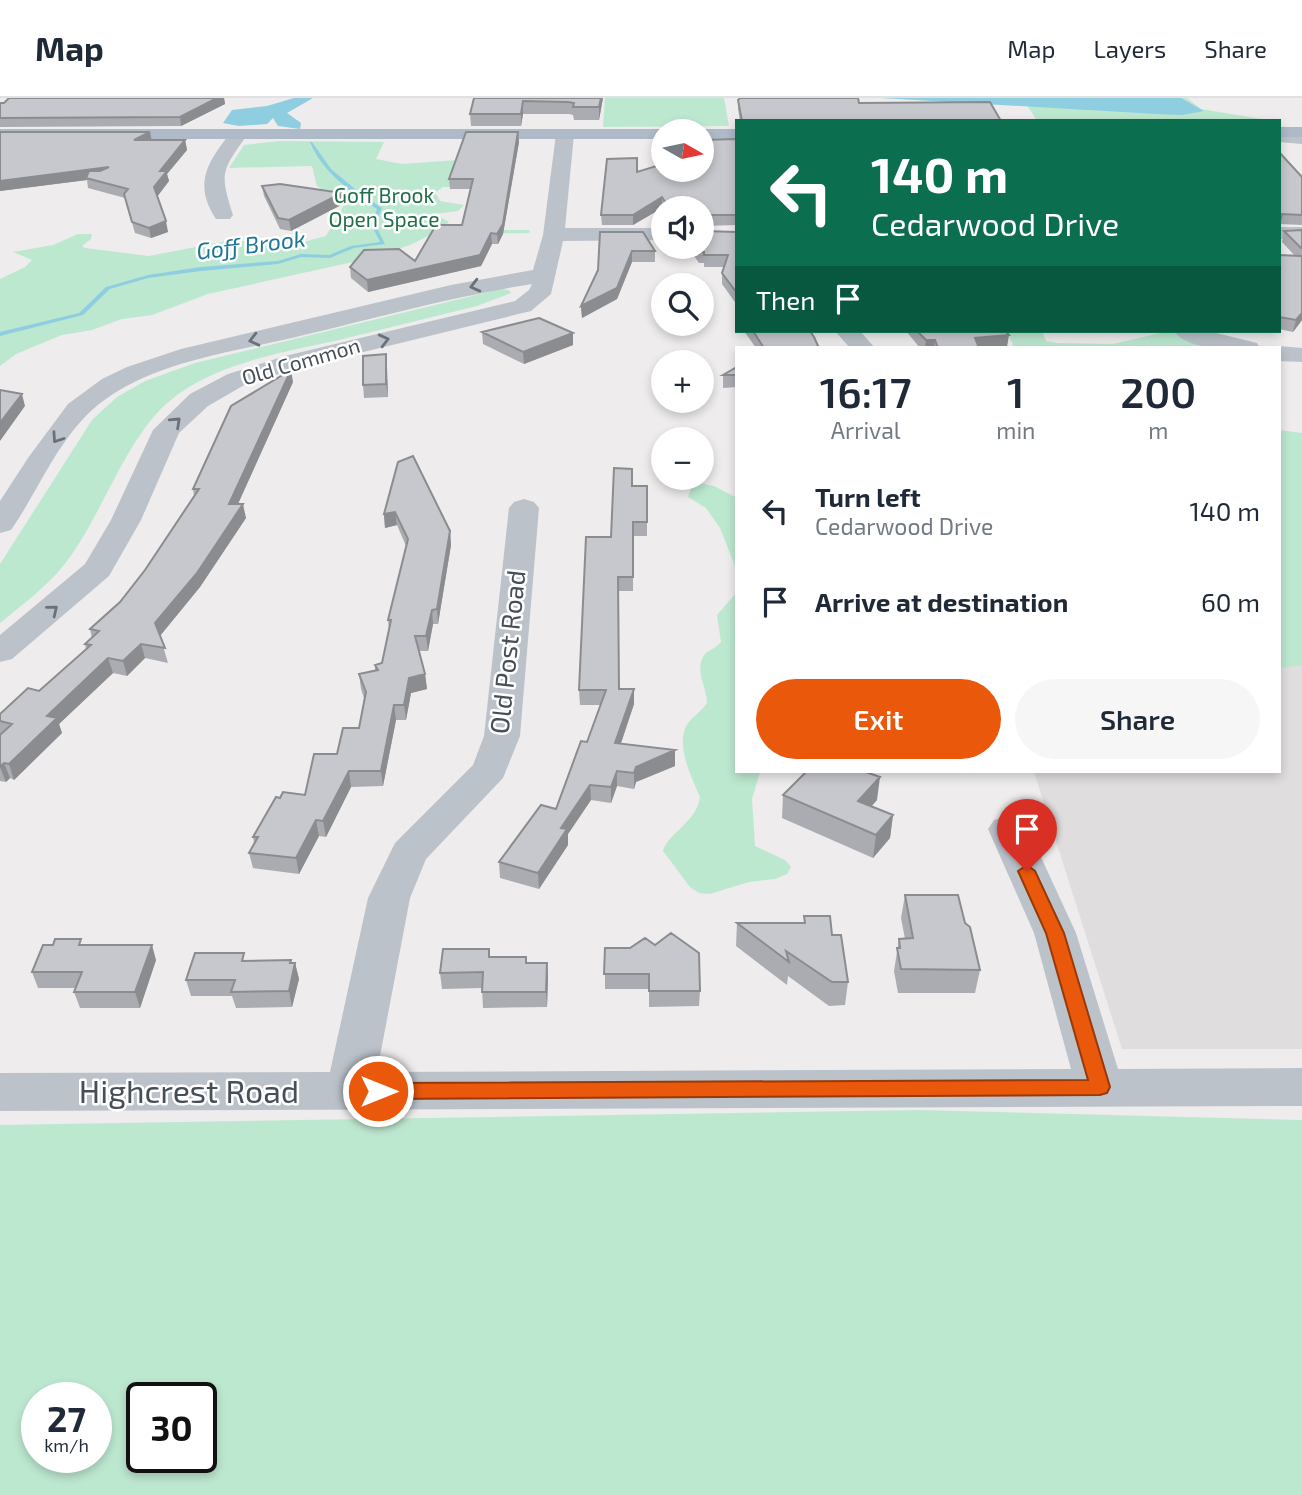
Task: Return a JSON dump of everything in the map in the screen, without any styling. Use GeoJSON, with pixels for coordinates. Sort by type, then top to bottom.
{"type":"FeatureCollection","features":[{"type":"Feature","properties":{"kind":"main road"},"geometry":{"type":"LineString","coordinates":[[1281,134],[1302,132]]}},
{"type":"Feature","properties":{"kind":"main road"},"geometry":{"type":"LineString","coordinates":[[0,134],[651,134]]}},
{"type":"Feature","properties":{"kind":"main road"},"geometry":{"type":"LineString","coordinates":[[714,134],[735,134]]}},
{"type":"Feature","properties":{"kind":"street","name":"Old Common"},"geometry":{"type":"LineString","coordinates":[[0,652],[63,601],[97,569],[126,520],[167,430],[199,400],[237,379],[294,361],[523,306],[539,294],[554,234],[565,134]]}},
{"type":"Feature","properties":{"kind":"street"},"geometry":{"type":"LineString","coordinates":[[1281,134],[1302,138]]}},
{"type":"Feature","properties":{"kind":"street"},"geometry":{"type":"LineString","coordinates":[[223,215],[212,181],[213,171],[238,135]]}},
{"type":"Feature","properties":{"kind":"street"},"geometry":{"type":"LineString","coordinates":[[1281,233],[1302,233]]}},
{"type":"Feature","properties":{"kind":"street"},"geometry":{"type":"LineString","coordinates":[[554,234],[651,234]]}},
{"type":"Feature","properties":{"kind":"street","name":"Old Common"},"geometry":{"type":"LineString","coordinates":[[0,524],[64,427],[88,400],[135,373],[199,354],[477,286],[543,275]]}},
{"type":"Feature","properties":{"kind":"street"},"geometry":{"type":"LineString","coordinates":[[849,333],[861,346]]}},
{"type":"Feature","properties":{"kind":"street"},"geometry":{"type":"LineString","coordinates":[[1191,333],[1237,346]]}},
{"type":"Feature","properties":{"kind":"street"},"geometry":{"type":"LineString","coordinates":[[1281,353],[1302,355]]}},
{"type":"Feature","properties":{"kind":"street","name":"Old Post Road"},"geometry":{"type":"LineString","coordinates":[[350,1091],[389,898],[409,853],[490,770],[502,736],[524,508]]}},
{"type":"Feature","properties":{"kind":"street"},"geometry":{"type":"LineString","coordinates":[[1008,829],[1055,933],[1100,1087]]}},
{"type":"Feature","properties":{"kind":"street","name":"Highcrest Road"},"geometry":{"type":"LineString","coordinates":[[0,1092],[1302,1087]]}},
{"type":"Feature","properties":{"kind":"shaded area"},"geometry":{"type":"Polygon","coordinates":[[[1281,519],[1302,519],[1302,1049],[1122,1049],[1034,773],[1281,773],[1281,519]]]}},
{"type":"Feature","properties":{"kind":"green space"},"geometry":{"type":"Polygon","coordinates":[[[605,98],[724,98],[729,126],[714,126],[714,119],[651,119],[651,127],[603,127],[605,98]]]}},
{"type":"Feature","properties":{"kind":"green space"},"geometry":{"type":"Polygon","coordinates":[[[881,98],[1187,98],[1201,109],[1261,119],[1036,119],[1027,105],[881,98]]]}},
{"type":"Feature","properties":{"kind":"green space","name":"Goff Brook Open Space"},"geometry":{"type":"Polygon","coordinates":[[[279,141],[384,142],[376,159],[402,164],[457,160],[458,187],[443,187],[435,193],[440,201],[464,205],[458,211],[435,214],[449,222],[441,230],[530,230],[529,233],[432,234],[410,245],[371,258],[208,294],[152,315],[122,319],[92,330],[62,335],[16,354],[0,366],[0,279],[25,267],[32,260],[13,252],[53,245],[78,234],[92,234],[91,239],[82,246],[85,248],[149,256],[232,240],[288,246],[326,236],[344,205],[317,186],[312,166],[229,168],[244,145],[279,141]]]}},
{"type":"Feature","properties":{"kind":"green space"},"geometry":{"type":"Polygon","coordinates":[[[501,289],[511,293],[477,306],[239,364],[190,386],[169,401],[151,420],[127,456],[73,553],[60,570],[0,623],[0,564],[92,420],[117,397],[145,381],[195,363],[501,289]]]}},
{"type":"Feature","properties":{"kind":"green space"},"geometry":{"type":"Polygon","coordinates":[[[1006,333],[1043,333],[1046,341],[1057,343],[1113,344],[1160,333],[1174,333],[1208,346],[1012,346],[1006,333]]]}},
{"type":"Feature","properties":{"kind":"green space"},"geometry":{"type":"Polygon","coordinates":[[[1281,430],[1302,433],[1302,665],[1281,668],[1281,430]]]}},
{"type":"Feature","properties":{"kind":"green space"},"geometry":{"type":"Polygon","coordinates":[[[714,486],[735,497],[735,566],[720,528],[706,508],[688,497],[690,490],[714,490],[714,486]]]}},
{"type":"Feature","properties":{"kind":"green space"},"geometry":{"type":"Polygon","coordinates":[[[735,594],[735,773],[760,773],[752,799],[755,846],[785,860],[791,867],[787,874],[775,879],[749,882],[710,894],[699,893],[690,887],[663,851],[670,838],[698,806],[700,797],[689,771],[683,740],[688,723],[707,703],[700,668],[704,655],[721,642],[717,615],[735,594]]]}},
{"type":"Feature","properties":{"kind":"green space"},"geometry":{"type":"Polygon","coordinates":[[[920,1110],[1302,1120],[1302,1495],[0,1495],[0,1125],[920,1110]]]}},
{"type":"Feature","properties":{"kind":"water"},"geometry":{"type":"Polygon","coordinates":[[[294,98],[313,98],[287,113],[301,123],[300,129],[278,126],[273,118],[267,124],[239,126],[223,123],[232,110],[267,106],[294,98]]]}},
{"type":"Feature","properties":{"kind":"water"},"geometry":{"type":"Polygon","coordinates":[[[881,98],[1181,98],[1204,111],[1182,115],[1156,114],[881,98]]]}},
{"type":"Feature","properties":{"kind":"building"},"geometry":{"type":"Polygon","coordinates":[[[9,98],[217,98],[180,117],[0,118],[0,103],[9,98]]]}},
{"type":"Feature","properties":{"kind":"building"},"geometry":{"type":"Polygon","coordinates":[[[474,98],[601,98],[599,107],[573,107],[574,103],[568,102],[523,101],[521,114],[470,114],[474,98]]]}},
{"type":"Feature","properties":{"kind":"building"},"geometry":{"type":"Polygon","coordinates":[[[858,98],[859,103],[990,102],[1000,119],[742,119],[738,100],[858,98]]]}},
{"type":"Feature","properties":{"kind":"building"},"geometry":{"type":"Polygon","coordinates":[[[0,132],[150,132],[134,140],[185,140],[160,171],[167,171],[154,187],[166,221],[149,228],[132,222],[124,194],[128,189],[86,178],[89,171],[100,171],[109,167],[0,181],[0,132]]]}},
{"type":"Feature","properties":{"kind":"building"},"geometry":{"type":"Polygon","coordinates":[[[466,132],[518,132],[503,224],[497,234],[491,233],[480,255],[367,280],[350,267],[364,250],[399,249],[415,261],[436,225],[462,225],[473,179],[449,179],[466,132]]]}},
{"type":"Feature","properties":{"kind":"building"},"geometry":{"type":"Polygon","coordinates":[[[735,139],[735,215],[714,215],[714,196],[651,196],[651,204],[633,215],[601,215],[607,159],[637,158],[637,172],[651,168],[651,182],[714,182],[714,140],[735,139]]]}},
{"type":"Feature","properties":{"kind":"building"},"geometry":{"type":"Polygon","coordinates":[[[1281,154],[1302,177],[1302,215],[1282,214],[1281,218],[1281,154]]]}},
{"type":"Feature","properties":{"kind":"building"},"geometry":{"type":"Polygon","coordinates":[[[280,184],[342,193],[289,220],[278,218],[262,186],[280,184]]]}},
{"type":"Feature","properties":{"kind":"building"},"geometry":{"type":"Polygon","coordinates":[[[1302,230],[1302,248],[1284,231],[1302,230]]]}},
{"type":"Feature","properties":{"kind":"building"},"geometry":{"type":"Polygon","coordinates":[[[714,231],[735,232],[735,290],[722,273],[728,255],[714,255],[714,231]]]}},
{"type":"Feature","properties":{"kind":"building"},"geometry":{"type":"Polygon","coordinates":[[[600,232],[643,232],[651,245],[651,251],[632,251],[617,288],[581,306],[598,270],[600,232]]]}},
{"type":"Feature","properties":{"kind":"building"},"geometry":{"type":"Polygon","coordinates":[[[1281,255],[1302,257],[1302,313],[1296,320],[1281,317],[1281,255]]]}},
{"type":"Feature","properties":{"kind":"building"},"geometry":{"type":"Polygon","coordinates":[[[539,318],[573,333],[523,352],[482,332],[539,318]]]}},
{"type":"Feature","properties":{"kind":"building"},"geometry":{"type":"Polygon","coordinates":[[[754,333],[811,333],[818,346],[763,346],[754,333]]]}},
{"type":"Feature","properties":{"kind":"building"},"geometry":{"type":"Polygon","coordinates":[[[919,333],[1009,335],[975,338],[978,346],[937,346],[935,340],[926,340],[919,333]]]}},
{"type":"Feature","properties":{"kind":"building"},"geometry":{"type":"Polygon","coordinates":[[[386,354],[386,384],[363,385],[363,356],[386,354]]]}},
{"type":"Feature","properties":{"kind":"building"},"geometry":{"type":"Polygon","coordinates":[[[735,368],[735,375],[723,375],[735,368]]]}},
{"type":"Feature","properties":{"kind":"building"},"geometry":{"type":"Polygon","coordinates":[[[291,370],[229,504],[243,504],[197,573],[155,623],[165,648],[141,644],[123,661],[108,658],[47,716],[57,718],[9,764],[4,763],[0,767],[0,735],[12,724],[0,721],[0,714],[28,688],[39,691],[91,645],[85,644],[99,631],[90,629],[120,602],[145,570],[199,489],[193,489],[231,406],[291,370]]]}},
{"type":"Feature","properties":{"kind":"building"},"geometry":{"type":"Polygon","coordinates":[[[0,390],[22,394],[0,423],[0,390]]]}},
{"type":"Feature","properties":{"kind":"building"},"geometry":{"type":"Polygon","coordinates":[[[413,456],[450,531],[437,609],[432,610],[426,636],[415,636],[425,674],[409,678],[404,705],[394,705],[381,771],[349,771],[323,821],[316,820],[296,858],[249,853],[258,837],[253,837],[276,797],[280,798],[283,792],[305,795],[314,754],[337,754],[343,728],[359,728],[366,692],[359,674],[378,670],[375,665],[382,663],[391,620],[388,620],[408,539],[395,512],[384,514],[398,462],[413,456]]]}},
{"type":"Feature","properties":{"kind":"building"},"geometry":{"type":"Polygon","coordinates":[[[614,468],[632,469],[632,486],[647,486],[647,522],[633,522],[633,577],[618,577],[619,689],[634,689],[615,743],[675,750],[636,767],[634,773],[617,771],[611,787],[590,785],[561,828],[567,829],[538,873],[499,862],[541,805],[556,809],[581,741],[587,742],[606,690],[579,690],[586,537],[611,537],[614,468]]]}},
{"type":"Feature","properties":{"kind":"building"},"geometry":{"type":"Polygon","coordinates":[[[805,773],[869,773],[880,777],[858,801],[893,815],[876,835],[783,795],[805,773]]]}},
{"type":"Feature","properties":{"kind":"building"},"geometry":{"type":"Polygon","coordinates":[[[905,895],[958,895],[965,923],[970,927],[980,970],[901,969],[897,948],[900,948],[899,939],[913,938],[905,895]]]}},
{"type":"Feature","properties":{"kind":"building"},"geometry":{"type":"Polygon","coordinates":[[[804,916],[830,916],[832,935],[841,935],[848,982],[832,982],[786,951],[789,962],[737,923],[805,923],[804,916]]]}},
{"type":"Feature","properties":{"kind":"building"},"geometry":{"type":"Polygon","coordinates":[[[671,933],[699,953],[700,991],[649,991],[649,974],[604,974],[605,948],[630,948],[645,938],[655,945],[671,933]]]}},
{"type":"Feature","properties":{"kind":"building"},"geometry":{"type":"Polygon","coordinates":[[[55,939],[81,939],[79,945],[152,945],[135,992],[74,992],[82,972],[32,972],[43,945],[53,945],[55,939]]]}},
{"type":"Feature","properties":{"kind":"building"},"geometry":{"type":"Polygon","coordinates":[[[443,949],[489,949],[489,957],[526,957],[526,963],[547,963],[546,992],[482,992],[483,972],[440,973],[443,949]]]}},
{"type":"Feature","properties":{"kind":"building"},"geometry":{"type":"Polygon","coordinates":[[[195,953],[244,953],[242,961],[291,960],[290,963],[295,963],[289,991],[231,992],[235,980],[186,980],[195,953]]]}},
{"type":"Feature","properties":{"kind":"waterway","name":"Goff Brook"},"geometry":{"type":"LineString","coordinates":[[0,334],[81,314],[108,288],[148,277],[278,262],[301,255],[330,257],[353,247],[383,243],[373,224],[380,209],[329,170],[311,143]]}},
{"type":"Feature","properties":{"kind":"route"},"geometry":{"type":"LineString","coordinates":[[378,1091],[1100,1087],[1055,933],[1027,871]]}}]}
